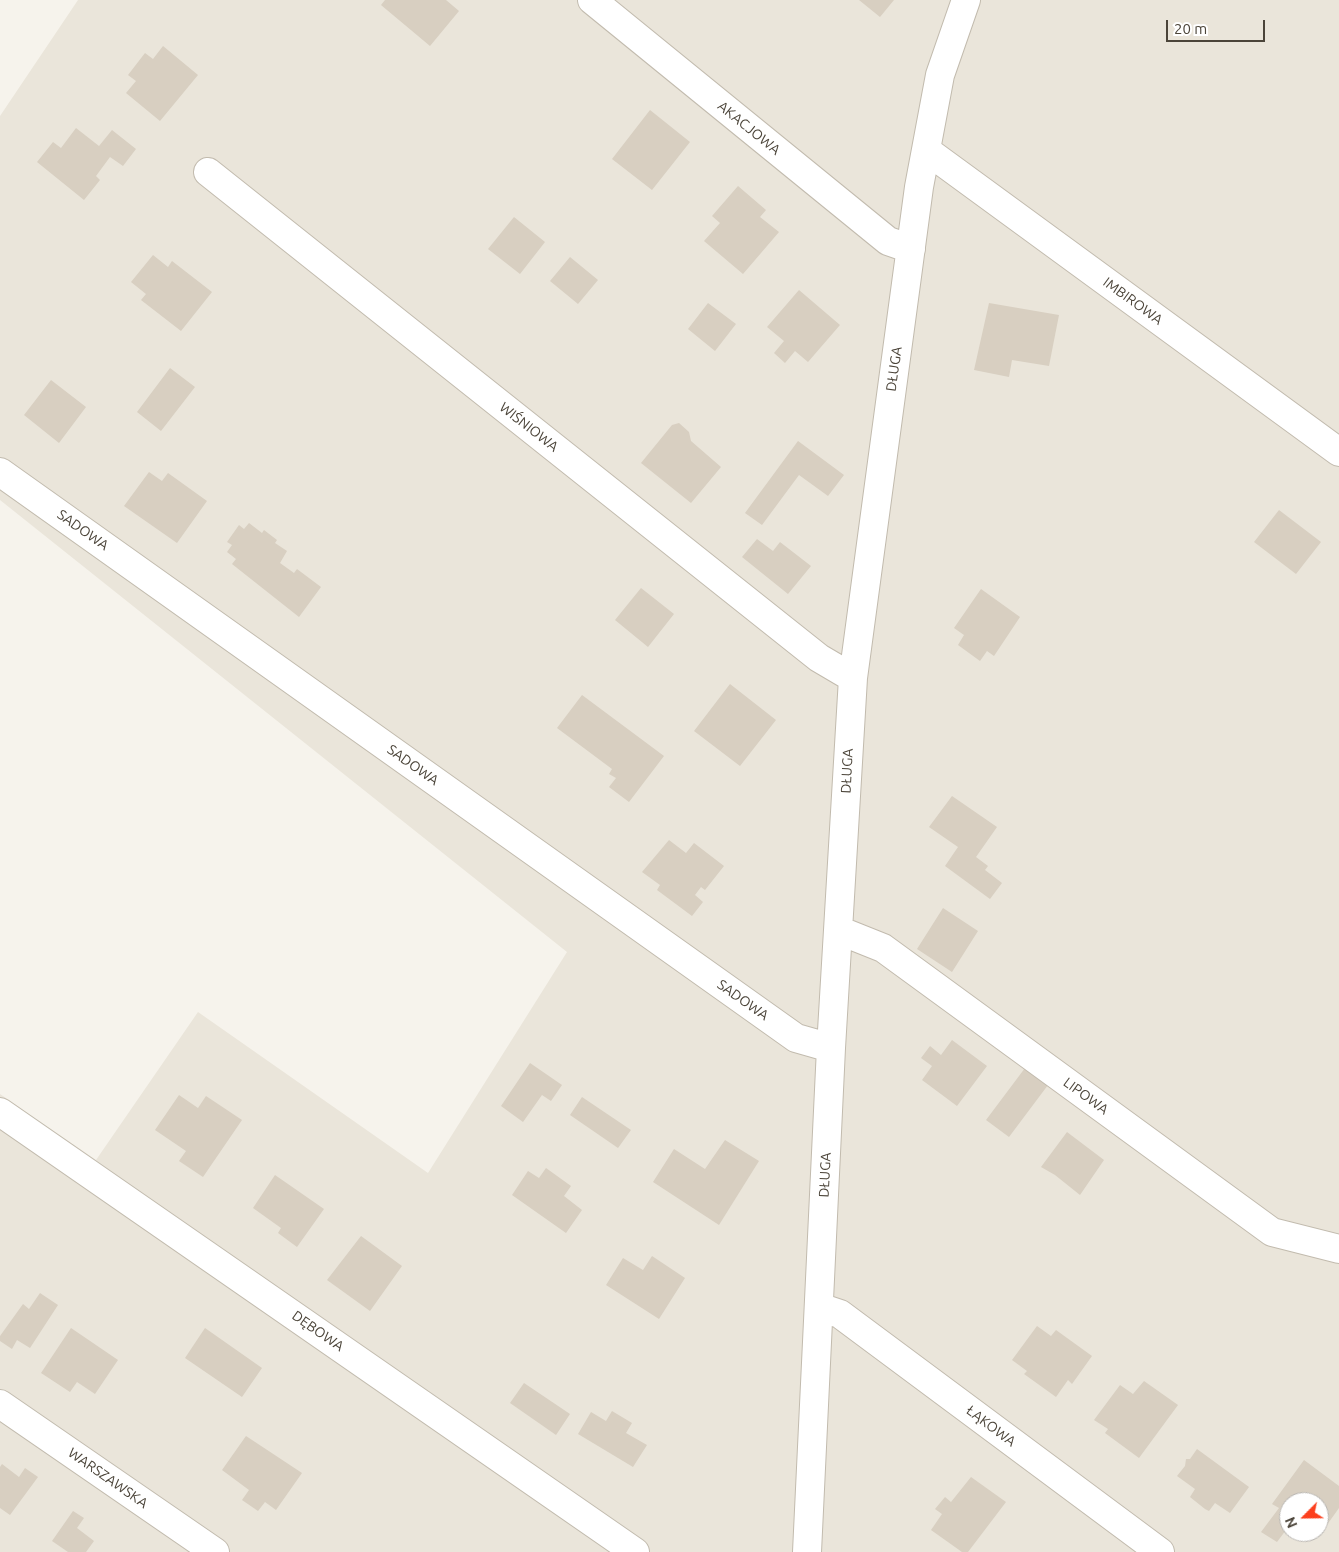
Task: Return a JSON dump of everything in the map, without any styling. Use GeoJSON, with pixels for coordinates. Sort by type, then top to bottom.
{"type":"FeatureCollection","features":[{"type":"Feature","properties":{"kind":"street","name":"AKACJOWA"},"geometry":{"type":"LineString","coordinates":[[592,0],[888,241],[911,249]]}},
{"type":"Feature","properties":{"kind":"street","name":"DŁUGA"},"geometry":{"type":"LineString","coordinates":[[807,1552],[831,1048],[853,678],[926,150],[940,75],[966,0]]}},
{"type":"Feature","properties":{"kind":"street","name":"IMBIROWA"},"geometry":{"type":"LineString","coordinates":[[926,150],[1339,452]]}},
{"type":"Feature","properties":{"kind":"street","name":"WIŚNIOWA"},"geometry":{"type":"LineString","coordinates":[[208,172],[819,658],[853,678]]}},
{"type":"Feature","properties":{"kind":"street","name":"SADOWA"},"geometry":{"type":"LineString","coordinates":[[0,472],[796,1038],[831,1048]]}},
{"type":"Feature","properties":{"kind":"street","name":"LIPOWA"},"geometry":{"type":"LineString","coordinates":[[838,930],[883,948],[1272,1232],[1339,1250]]}},
{"type":"Feature","properties":{"kind":"street","name":"DĘBOWA"},"geometry":{"type":"LineString","coordinates":[[0,1112],[635,1552]]}},
{"type":"Feature","properties":{"kind":"street","name":"ŁĄKOWA"},"geometry":{"type":"LineString","coordinates":[[819,1307],[840,1314],[1160,1552]]}},
{"type":"Feature","properties":{"kind":"street","name":"WARSZAWSKA"},"geometry":{"type":"LineString","coordinates":[[0,1404],[215,1552]]}},
{"type":"Feature","properties":{"kind":"shaded area"},"geometry":{"type":"Polygon","coordinates":[[[78,0],[1339,0],[1339,1552],[0,1552],[0,1094],[96,1160],[198,1012],[428,1173],[567,952],[0,500],[0,116],[78,0]]]}},
{"type":"Feature","properties":{"kind":"building"},"geometry":{"type":"Polygon","coordinates":[[[385,0],[446,0],[459,11],[430,46],[381,5],[385,0]]]}},
{"type":"Feature","properties":{"kind":"building"},"geometry":{"type":"Polygon","coordinates":[[[859,0],[894,0],[880,17],[859,0]]]}},
{"type":"Feature","properties":{"kind":"building"},"geometry":{"type":"Polygon","coordinates":[[[163,46],[198,75],[160,121],[126,93],[136,81],[128,75],[145,53],[153,59],[163,46]]]}},
{"type":"Feature","properties":{"kind":"building"},"geometry":{"type":"Polygon","coordinates":[[[650,110],[690,142],[652,190],[612,159],[650,110]]]}},
{"type":"Feature","properties":{"kind":"building"},"geometry":{"type":"Polygon","coordinates":[[[76,128],[99,146],[112,130],[136,149],[123,166],[110,157],[96,176],[100,180],[84,200],[37,162],[53,142],[61,148],[76,128]]]}},
{"type":"Feature","properties":{"kind":"building"},"geometry":{"type":"Polygon","coordinates":[[[738,186],[766,210],[760,217],[779,232],[743,274],[704,241],[720,223],[712,216],[738,186]]]}},
{"type":"Feature","properties":{"kind":"building"},"geometry":{"type":"Polygon","coordinates":[[[514,217],[545,242],[520,274],[488,249],[514,217]]]}},
{"type":"Feature","properties":{"kind":"building"},"geometry":{"type":"Polygon","coordinates":[[[153,255],[168,267],[172,261],[212,292],[181,331],[141,300],[146,294],[131,282],[153,255]]]}},
{"type":"Feature","properties":{"kind":"building"},"geometry":{"type":"Polygon","coordinates":[[[570,257],[598,280],[578,304],[550,281],[570,257]]]}},
{"type":"Feature","properties":{"kind":"building"},"geometry":{"type":"Polygon","coordinates":[[[799,290],[840,325],[808,362],[795,351],[785,363],[774,353],[784,341],[767,327],[799,290]]]}},
{"type":"Feature","properties":{"kind":"building"},"geometry":{"type":"Polygon","coordinates":[[[708,303],[736,324],[715,351],[688,329],[708,303]]]}},
{"type":"Feature","properties":{"kind":"building"},"geometry":{"type":"Polygon","coordinates":[[[989,303],[1059,315],[1049,366],[1012,360],[1009,377],[974,370],[989,303]]]}},
{"type":"Feature","properties":{"kind":"building"},"geometry":{"type":"Polygon","coordinates":[[[170,368],[195,387],[161,431],[137,412],[170,368]]]}},
{"type":"Feature","properties":{"kind":"building"},"geometry":{"type":"Polygon","coordinates":[[[51,380],[86,407],[59,443],[24,415],[51,380]]]}},
{"type":"Feature","properties":{"kind":"building"},"geometry":{"type":"Polygon","coordinates":[[[679,423],[689,432],[691,441],[721,467],[691,503],[641,463],[672,425],[679,423]]]}},
{"type":"Feature","properties":{"kind":"building"},"geometry":{"type":"Polygon","coordinates":[[[798,441],[844,475],[828,496],[799,475],[762,525],[745,513],[798,441]]]}},
{"type":"Feature","properties":{"kind":"building"},"geometry":{"type":"Polygon","coordinates":[[[149,472],[162,481],[168,473],[207,501],[177,543],[124,506],[149,472]]]}},
{"type":"Feature","properties":{"kind":"building"},"geometry":{"type":"Polygon","coordinates":[[[1279,510],[1321,542],[1296,574],[1254,542],[1279,510]]]}},
{"type":"Feature","properties":{"kind":"building"},"geometry":{"type":"Polygon","coordinates":[[[249,523],[262,533],[264,530],[277,540],[275,543],[287,551],[280,563],[294,573],[297,569],[321,587],[299,617],[232,564],[236,559],[227,552],[232,545],[227,542],[239,525],[244,529],[249,523]]]}},
{"type":"Feature","properties":{"kind":"building"},"geometry":{"type":"Polygon","coordinates":[[[757,539],[773,551],[780,542],[811,566],[788,594],[742,557],[757,539]]]}},
{"type":"Feature","properties":{"kind":"building"},"geometry":{"type":"Polygon","coordinates":[[[641,588],[674,614],[648,647],[615,620],[641,588]]]}},
{"type":"Feature","properties":{"kind":"building"},"geometry":{"type":"Polygon","coordinates":[[[981,589],[1020,617],[994,656],[987,651],[980,661],[958,645],[964,635],[954,628],[981,589]]]}},
{"type":"Feature","properties":{"kind":"building"},"geometry":{"type":"Polygon","coordinates":[[[730,684],[776,720],[740,766],[694,731],[730,684]]]}},
{"type":"Feature","properties":{"kind":"building"},"geometry":{"type":"Polygon","coordinates":[[[582,695],[664,756],[629,802],[609,787],[616,778],[609,774],[612,769],[557,728],[582,695]]]}},
{"type":"Feature","properties":{"kind":"building"},"geometry":{"type":"Polygon","coordinates":[[[952,796],[997,827],[976,857],[988,866],[985,870],[1002,883],[990,899],[945,866],[958,847],[929,827],[952,796]]]}},
{"type":"Feature","properties":{"kind":"building"},"geometry":{"type":"Polygon","coordinates":[[[669,840],[686,853],[694,843],[724,866],[705,890],[701,887],[695,895],[703,902],[692,916],[657,890],[660,885],[642,872],[669,840]]]}},
{"type":"Feature","properties":{"kind":"building"},"geometry":{"type":"Polygon","coordinates":[[[943,908],[978,931],[952,972],[917,949],[943,908]]]}},
{"type":"Feature","properties":{"kind":"building"},"geometry":{"type":"Polygon","coordinates":[[[952,1040],[987,1066],[957,1106],[922,1080],[932,1066],[921,1058],[930,1046],[941,1055],[952,1040]]]}},
{"type":"Feature","properties":{"kind":"building"},"geometry":{"type":"Polygon","coordinates":[[[530,1063],[562,1085],[551,1101],[542,1095],[523,1122],[501,1106],[530,1063]]]}},
{"type":"Feature","properties":{"kind":"building"},"geometry":{"type":"Polygon","coordinates":[[[1025,1068],[1048,1085],[1009,1137],[986,1120],[1025,1068]]]}},
{"type":"Feature","properties":{"kind":"building"},"geometry":{"type":"Polygon","coordinates":[[[179,1095],[198,1108],[206,1096],[242,1120],[203,1177],[179,1161],[186,1151],[155,1130],[179,1095]]]}},
{"type":"Feature","properties":{"kind":"building"},"geometry":{"type":"Polygon","coordinates":[[[582,1097],[631,1130],[618,1148],[570,1115],[582,1097]]]}},
{"type":"Feature","properties":{"kind":"building"},"geometry":{"type":"Polygon","coordinates":[[[1067,1132],[1104,1160],[1080,1195],[1055,1175],[1041,1167],[1067,1132]]]}},
{"type":"Feature","properties":{"kind":"building"},"geometry":{"type":"Polygon","coordinates":[[[725,1140],[759,1161],[719,1225],[653,1182],[674,1149],[705,1169],[725,1140]]]}},
{"type":"Feature","properties":{"kind":"building"},"geometry":{"type":"Polygon","coordinates":[[[546,1168],[571,1186],[564,1196],[582,1210],[566,1233],[512,1195],[528,1171],[539,1178],[546,1168]]]}},
{"type":"Feature","properties":{"kind":"building"},"geometry":{"type":"Polygon","coordinates":[[[275,1175],[324,1209],[297,1247],[278,1233],[281,1228],[253,1208],[275,1175]]]}},
{"type":"Feature","properties":{"kind":"building"},"geometry":{"type":"Polygon","coordinates":[[[361,1236],[402,1266],[370,1311],[327,1280],[361,1236]]]}},
{"type":"Feature","properties":{"kind":"building"},"geometry":{"type":"Polygon","coordinates":[[[652,1256],[685,1278],[659,1319],[606,1285],[623,1258],[643,1270],[652,1256]]]}},
{"type":"Feature","properties":{"kind":"building"},"geometry":{"type":"Polygon","coordinates":[[[40,1293],[58,1305],[30,1348],[17,1340],[12,1349],[0,1341],[0,1336],[23,1304],[29,1309],[40,1293]]]}},
{"type":"Feature","properties":{"kind":"building"},"geometry":{"type":"Polygon","coordinates":[[[1037,1326],[1051,1336],[1056,1330],[1092,1356],[1072,1384],[1068,1380],[1056,1397],[1024,1374],[1027,1371],[1012,1360],[1037,1326]]]}},
{"type":"Feature","properties":{"kind":"building"},"geometry":{"type":"Polygon","coordinates":[[[71,1328],[118,1360],[95,1394],[77,1382],[70,1392],[41,1373],[71,1328]]]}},
{"type":"Feature","properties":{"kind":"building"},"geometry":{"type":"Polygon","coordinates":[[[205,1328],[262,1368],[242,1397],[185,1358],[205,1328]]]}},
{"type":"Feature","properties":{"kind":"building"},"geometry":{"type":"Polygon","coordinates":[[[1144,1381],[1178,1405],[1139,1458],[1105,1433],[1108,1429],[1094,1420],[1120,1385],[1133,1394],[1144,1381]]]}},
{"type":"Feature","properties":{"kind":"building"},"geometry":{"type":"Polygon","coordinates":[[[524,1383],[570,1414],[556,1435],[510,1403],[524,1383]]]}},
{"type":"Feature","properties":{"kind":"building"},"geometry":{"type":"Polygon","coordinates":[[[612,1411],[632,1423],[626,1433],[647,1445],[633,1467],[578,1434],[591,1412],[606,1421],[612,1411]]]}},
{"type":"Feature","properties":{"kind":"building"},"geometry":{"type":"Polygon","coordinates":[[[246,1436],[302,1473],[276,1510],[265,1502],[258,1511],[242,1500],[249,1490],[222,1470],[246,1436]]]}},
{"type":"Feature","properties":{"kind":"building"},"geometry":{"type":"Polygon","coordinates":[[[1197,1449],[1249,1487],[1230,1513],[1215,1503],[1209,1511],[1205,1509],[1190,1497],[1195,1489],[1177,1476],[1185,1466],[1186,1459],[1190,1459],[1197,1449]]]}},
{"type":"Feature","properties":{"kind":"building"},"geometry":{"type":"Polygon","coordinates":[[[1304,1460],[1339,1486],[1339,1508],[1329,1522],[1329,1492],[1281,1492],[1304,1460]]]}},
{"type":"Feature","properties":{"kind":"building"},"geometry":{"type":"Polygon","coordinates":[[[2,1464],[19,1477],[25,1468],[38,1477],[10,1515],[0,1508],[0,1467],[2,1464]]]}},
{"type":"Feature","properties":{"kind":"building"},"geometry":{"type":"Polygon","coordinates":[[[971,1477],[1006,1502],[968,1552],[962,1552],[931,1530],[942,1514],[935,1509],[945,1497],[951,1502],[971,1477]]]}},
{"type":"Feature","properties":{"kind":"building"},"geometry":{"type":"Polygon","coordinates":[[[1279,1494],[1279,1508],[1272,1504],[1279,1494]]]}},
{"type":"Feature","properties":{"kind":"building"},"geometry":{"type":"Polygon","coordinates":[[[1279,1508],[1279,1539],[1277,1542],[1261,1532],[1279,1508]]]}},
{"type":"Feature","properties":{"kind":"building"},"geometry":{"type":"Polygon","coordinates":[[[73,1511],[84,1518],[77,1528],[94,1541],[86,1552],[68,1552],[52,1541],[73,1511]]]}}]}
